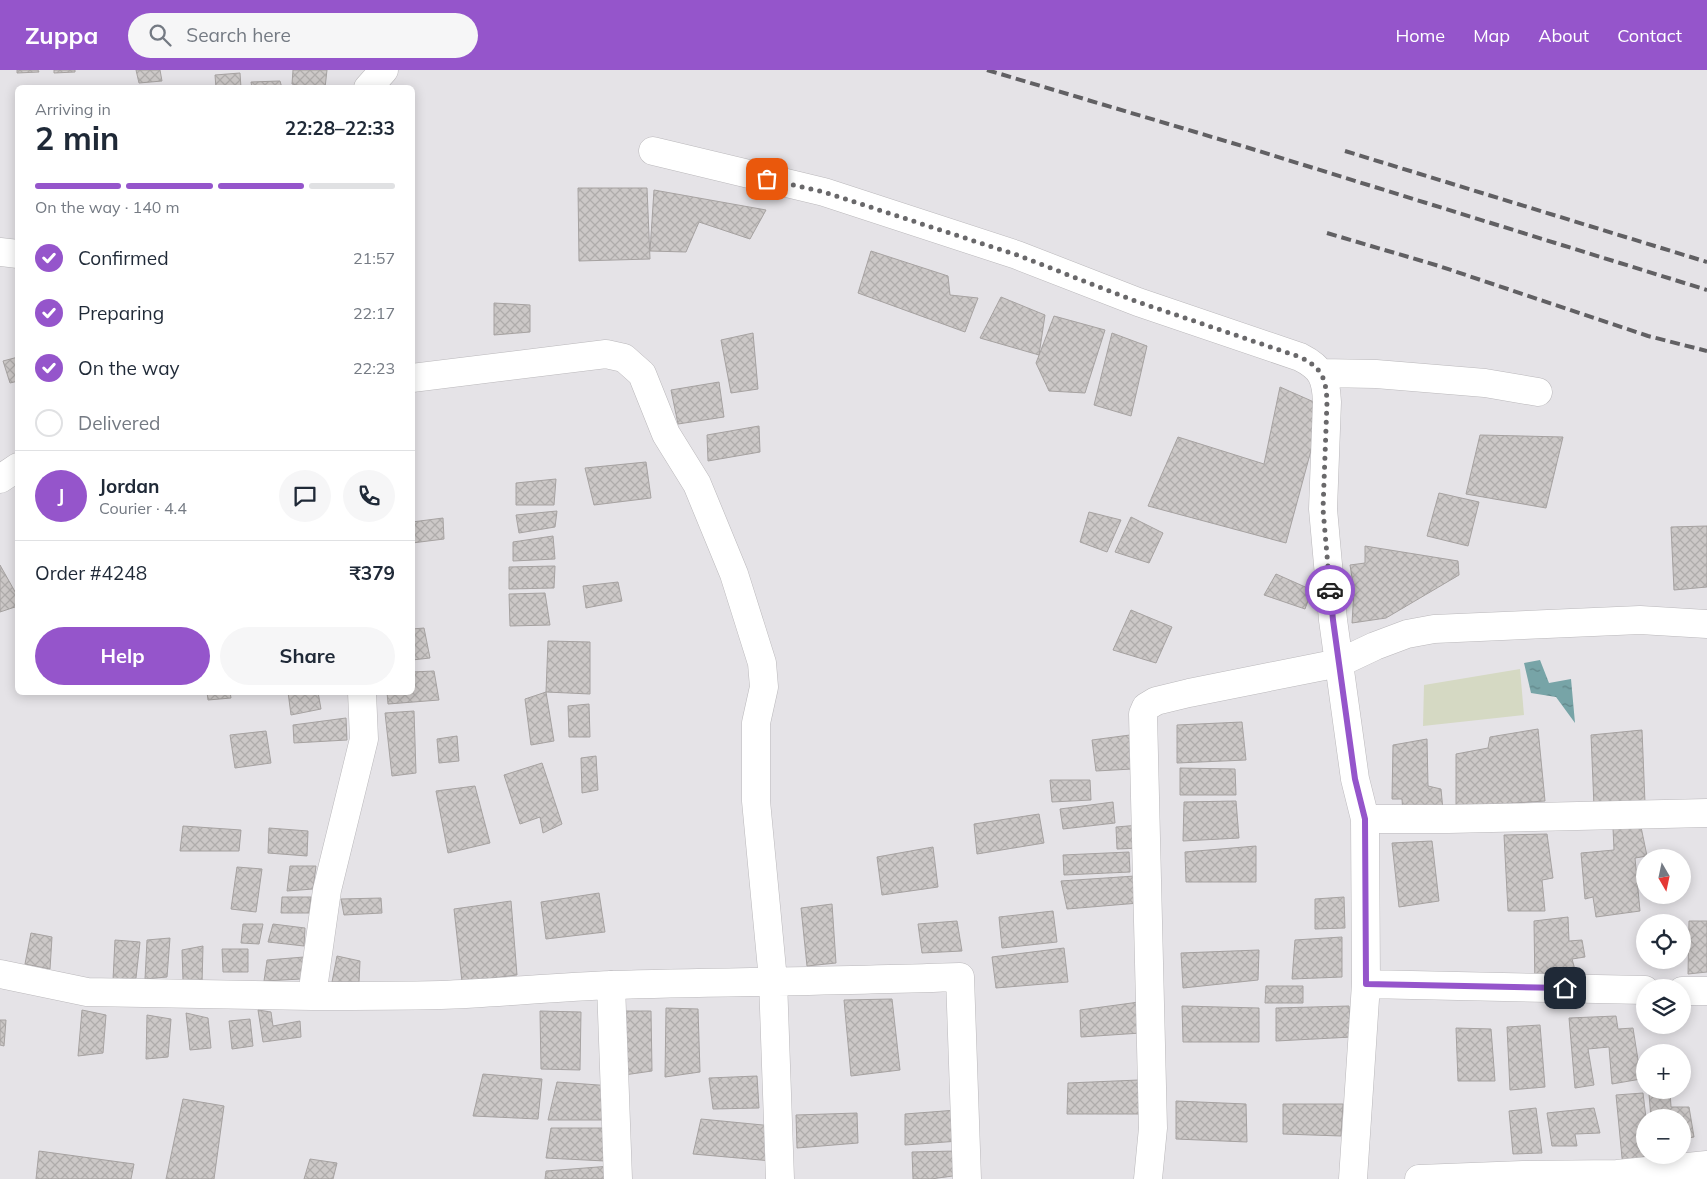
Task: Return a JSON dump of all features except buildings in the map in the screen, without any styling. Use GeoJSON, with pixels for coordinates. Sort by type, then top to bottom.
{"type":"FeatureCollection","features":[{"type":"Feature","properties":{"kind":"street"},"geometry":{"type":"LineString","coordinates":[[654,151],[824,192],[1017,255],[1138,302],[1300,357],[1312,363],[1322,373],[1326,387],[1327,402],[1323,509],[1333,620],[1355,779],[1365,819],[1366,984],[1353,1179]]}},
{"type":"Feature","properties":{"kind":"street"},"geometry":{"type":"LineString","coordinates":[[0,252],[15,254]]}},
{"type":"Feature","properties":{"kind":"street"},"geometry":{"type":"LineString","coordinates":[[415,378],[606,354],[624,358],[642,374],[666,434],[697,484],[734,574],[762,664],[764,687],[756,723],[756,801],[773,980],[780,1179]]}},
{"type":"Feature","properties":{"kind":"street"},"geometry":{"type":"LineString","coordinates":[[1322,373],[1376,374],[1485,383],[1538,392]]}},
{"type":"Feature","properties":{"kind":"street"},"geometry":{"type":"LineString","coordinates":[[0,479],[15,470]]}},
{"type":"Feature","properties":{"kind":"street"},"geometry":{"type":"LineString","coordinates":[[1148,1179],[1153,1128],[1142,714],[1146,707],[1156,701],[1189,692],[1339,663],[1375,646],[1407,634],[1434,629],[1640,620],[1707,624]]}},
{"type":"Feature","properties":{"kind":"street"},"geometry":{"type":"LineString","coordinates":[[312,996],[327,890],[364,740],[362,695]]}},
{"type":"Feature","properties":{"kind":"street"},"geometry":{"type":"LineString","coordinates":[[1365,819],[1707,813]]}},
{"type":"Feature","properties":{"kind":"street"},"geometry":{"type":"LineString","coordinates":[[0,974],[87,992],[312,996],[442,995],[611,985],[960,977],[967,1179]]}},
{"type":"Feature","properties":{"kind":"street"},"geometry":{"type":"LineString","coordinates":[[1366,984],[1636,990]]}},
{"type":"Feature","properties":{"kind":"street"},"geometry":{"type":"LineString","coordinates":[[611,985],[618,1179]]}},
{"type":"Feature","properties":{"kind":"street"},"geometry":{"type":"LineString","coordinates":[[1691,991],[1707,991]]}},
{"type":"Feature","properties":{"kind":"street"},"geometry":{"type":"LineString","coordinates":[[1419,1179],[1523,1175],[1617,1176],[1707,1165]]}},
{"type":"Feature","properties":{"kind":"green space"},"geometry":{"type":"Polygon","coordinates":[[[1520,669],[1524,715],[1423,726],[1424,685],[1520,669]]]}},
{"type":"Feature","properties":{"kind":"water"},"geometry":{"type":"Polygon","coordinates":[[[1540,660],[1549,683],[1571,679],[1575,723],[1556,697],[1531,693],[1524,663],[1540,660]]]}},
{"type":"Feature","properties":{"kind":"railway"},"geometry":{"type":"LineString","coordinates":[[987,70],[1249,148],[1707,290]]}},
{"type":"Feature","properties":{"kind":"railway"},"geometry":{"type":"LineString","coordinates":[[1345,151],[1707,262]]}},
{"type":"Feature","properties":{"kind":"railway"},"geometry":{"type":"LineString","coordinates":[[1327,233],[1439,266],[1648,336],[1707,351]]}},
{"type":"Feature","properties":{"kind":"way so far"},"geometry":{"type":"LineString","coordinates":[[767,179],[824,192],[1017,255],[1138,302],[1300,357],[1312,363],[1322,373],[1326,387],[1323,509],[1330,590]]}},
{"type":"Feature","properties":{"kind":"route"},"geometry":{"type":"LineString","coordinates":[[1330,590],[1355,779],[1365,819],[1366,984],[1565,988]]}}]}
